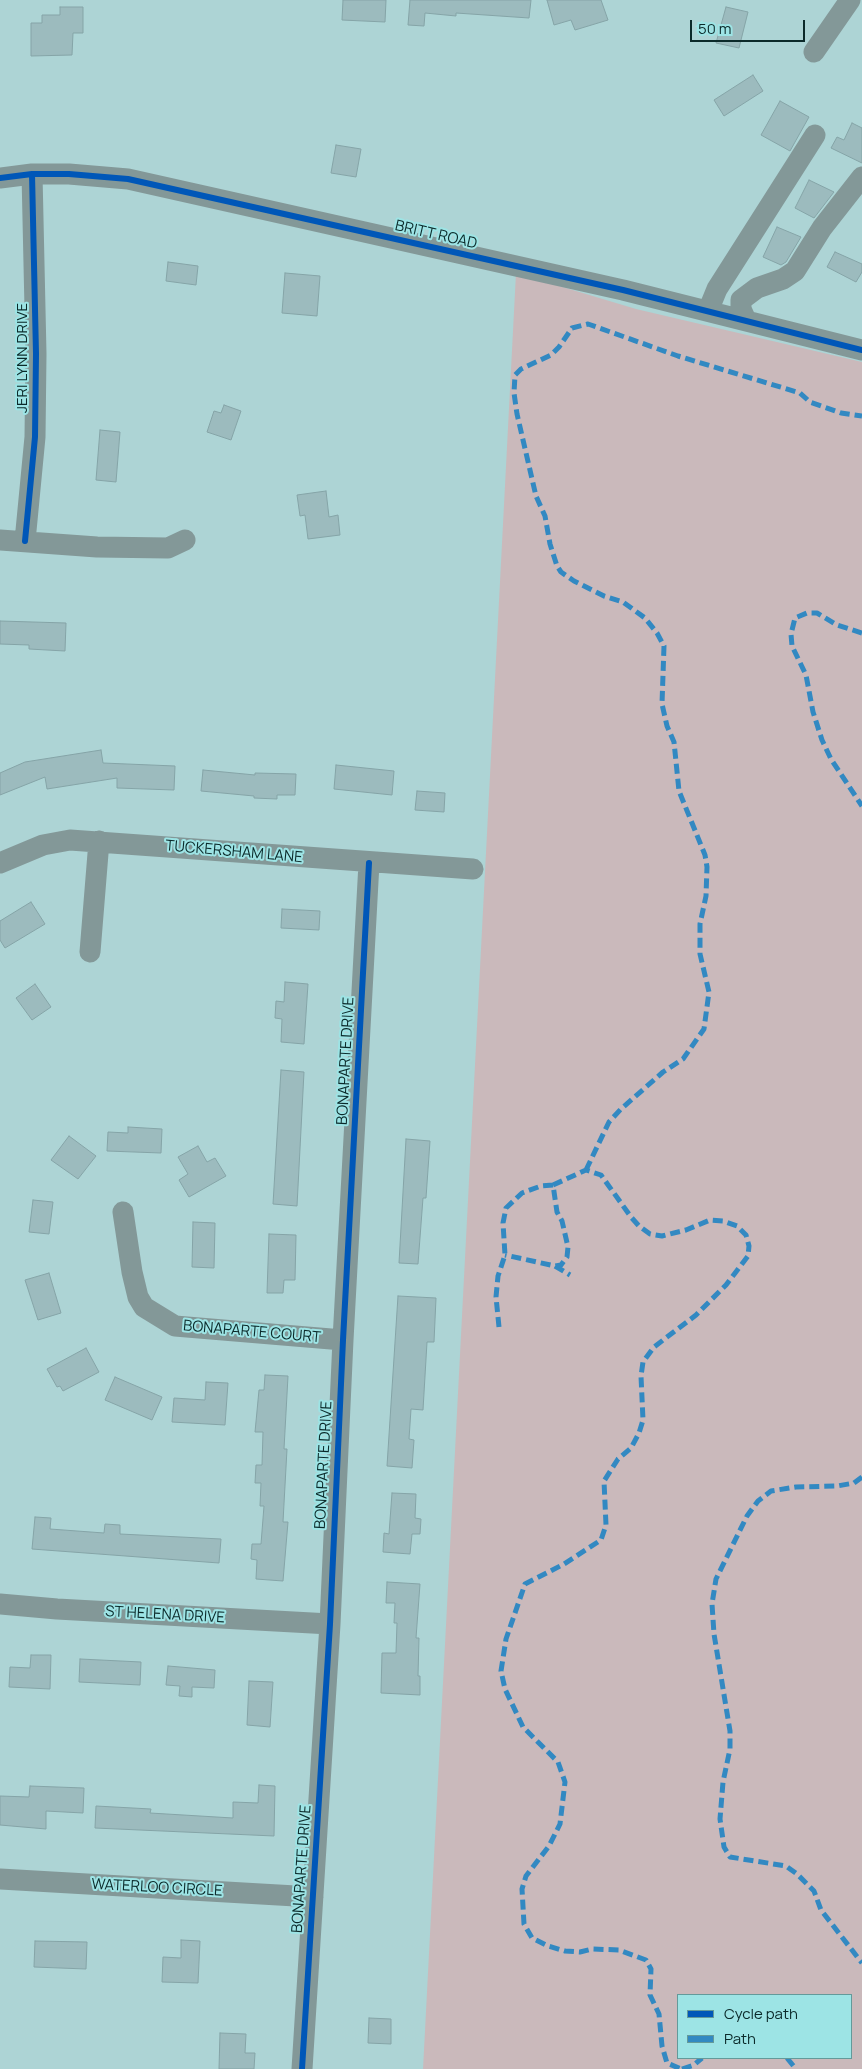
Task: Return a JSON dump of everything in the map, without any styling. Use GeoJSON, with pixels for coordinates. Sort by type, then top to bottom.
{"type":"FeatureCollection","features":[{"type":"Feature","properties":{"kind":"street"},"geometry":{"type":"LineString","coordinates":[[814,52],[850,0]]}},
{"type":"Feature","properties":{"kind":"street"},"geometry":{"type":"LineString","coordinates":[[708,311],[717,289],[815,135]]}},
{"type":"Feature","properties":{"kind":"street","name":"BRITT ROAD"},"geometry":{"type":"LineString","coordinates":[[0,178],[32,174],[69,174],[128,179],[708,311],[862,350]]}},
{"type":"Feature","properties":{"kind":"street","name":"JERI LYNN DRIVE"},"geometry":{"type":"LineString","coordinates":[[25,541],[35,436],[36,354],[32,174]]}},
{"type":"Feature","properties":{"kind":"street"},"geometry":{"type":"LineString","coordinates":[[746,320],[741,308],[741,300],[757,288],[783,280],[795,271],[822,228],[862,177]]}},
{"type":"Feature","properties":{"kind":"street"},"geometry":{"type":"LineString","coordinates":[[0,540],[97,547],[168,548],[185,540]]}},
{"type":"Feature","properties":{"kind":"street","name":"TUCKERSHAM LANE"},"geometry":{"type":"LineString","coordinates":[[0,863],[43,845],[70,840],[473,869]]}},
{"type":"Feature","properties":{"kind":"street"},"geometry":{"type":"LineString","coordinates":[[90,952],[99,841]]}},
{"type":"Feature","properties":{"kind":"street","name":"BONAPARTE DRIVE"},"geometry":{"type":"LineString","coordinates":[[302,2069],[330,1624],[343,1340],[369,862]]}},
{"type":"Feature","properties":{"kind":"street","name":"BONAPARTE COURT"},"geometry":{"type":"LineString","coordinates":[[123,1212],[132,1272],[138,1297],[144,1307],[175,1326],[343,1340]]}},
{"type":"Feature","properties":{"kind":"street","name":"ST HELENA DRIVE"},"geometry":{"type":"LineString","coordinates":[[0,1604],[57,1609],[330,1624]]}},
{"type":"Feature","properties":{"kind":"street","name":"WATERLOO CIRCLE"},"geometry":{"type":"LineString","coordinates":[[0,1879],[313,1897]]}},
{"type":"Feature","properties":{"kind":"shaded area"},"geometry":{"type":"Polygon","coordinates":[[[516,273],[636,309],[862,362],[862,2069],[423,2069],[516,273]]]}},
{"type":"Feature","properties":{"kind":"building"},"geometry":{"type":"Polygon","coordinates":[[[343,0],[386,0],[385,22],[342,20],[343,0]]]}},
{"type":"Feature","properties":{"kind":"building"},"geometry":{"type":"Polygon","coordinates":[[[410,0],[531,0],[529,18],[456,13],[456,16],[425,13],[424,26],[408,25],[410,0]]]}},
{"type":"Feature","properties":{"kind":"building"},"geometry":{"type":"Polygon","coordinates":[[[547,0],[601,0],[608,20],[575,30],[571,20],[554,25],[547,0]]]}},
{"type":"Feature","properties":{"kind":"building"},"geometry":{"type":"Polygon","coordinates":[[[60,7],[83,7],[83,33],[73,33],[72,55],[31,56],[31,23],[42,23],[42,15],[60,15],[60,7]]]}},
{"type":"Feature","properties":{"kind":"building"},"geometry":{"type":"Polygon","coordinates":[[[726,7],[748,12],[739,48],[716,43],[726,7]]]}},
{"type":"Feature","properties":{"kind":"building"},"geometry":{"type":"Polygon","coordinates":[[[753,75],[763,91],[724,116],[714,100],[753,75]]]}},
{"type":"Feature","properties":{"kind":"building"},"geometry":{"type":"Polygon","coordinates":[[[780,101],[809,117],[790,151],[761,135],[780,101]]]}},
{"type":"Feature","properties":{"kind":"building"},"geometry":{"type":"Polygon","coordinates":[[[852,123],[862,128],[862,163],[831,148],[837,137],[844,140],[852,123]]]}},
{"type":"Feature","properties":{"kind":"building"},"geometry":{"type":"Polygon","coordinates":[[[336,145],[361,149],[356,177],[331,173],[336,145]]]}},
{"type":"Feature","properties":{"kind":"building"},"geometry":{"type":"Polygon","coordinates":[[[809,180],[834,192],[814,218],[795,208],[809,180]]]}},
{"type":"Feature","properties":{"kind":"building"},"geometry":{"type":"Polygon","coordinates":[[[777,227],[801,237],[786,262],[781,265],[763,257],[777,227]]]}},
{"type":"Feature","properties":{"kind":"building"},"geometry":{"type":"Polygon","coordinates":[[[835,252],[862,264],[862,272],[856,282],[827,267],[835,252]]]}},
{"type":"Feature","properties":{"kind":"building"},"geometry":{"type":"Polygon","coordinates":[[[168,262],[198,266],[196,285],[166,281],[168,262]]]}},
{"type":"Feature","properties":{"kind":"building"},"geometry":{"type":"Polygon","coordinates":[[[285,273],[320,276],[317,316],[282,313],[285,273]]]}},
{"type":"Feature","properties":{"kind":"building"},"geometry":{"type":"Polygon","coordinates":[[[224,405],[241,411],[231,440],[207,432],[214,411],[221,413],[224,405]]]}},
{"type":"Feature","properties":{"kind":"building"},"geometry":{"type":"Polygon","coordinates":[[[100,430],[120,432],[116,482],[96,480],[100,430]]]}},
{"type":"Feature","properties":{"kind":"building"},"geometry":{"type":"Polygon","coordinates":[[[326,491],[329,517],[338,515],[340,535],[308,539],[305,515],[300,516],[297,495],[326,491]]]}},
{"type":"Feature","properties":{"kind":"building"},"geometry":{"type":"Polygon","coordinates":[[[0,621],[66,623],[65,651],[29,649],[29,645],[0,644],[0,621]]]}},
{"type":"Feature","properties":{"kind":"building"},"geometry":{"type":"Polygon","coordinates":[[[101,750],[103,763],[175,766],[174,790],[117,788],[117,778],[47,789],[45,777],[0,795],[0,773],[25,762],[101,750]]]}},
{"type":"Feature","properties":{"kind":"building"},"geometry":{"type":"Polygon","coordinates":[[[336,765],[394,771],[392,795],[334,789],[336,765]]]}},
{"type":"Feature","properties":{"kind":"building"},"geometry":{"type":"Polygon","coordinates":[[[203,770],[255,775],[255,773],[296,774],[295,795],[277,795],[277,799],[201,791],[203,770]]]}},
{"type":"Feature","properties":{"kind":"building"},"geometry":{"type":"Polygon","coordinates":[[[417,791],[445,793],[444,812],[415,810],[417,791]]]}},
{"type":"Feature","properties":{"kind":"building"},"geometry":{"type":"Polygon","coordinates":[[[31,902],[45,924],[5,948],[0,940],[0,921],[31,902]]]}},
{"type":"Feature","properties":{"kind":"building"},"geometry":{"type":"Polygon","coordinates":[[[282,909],[320,911],[319,930],[281,928],[282,909]]]}},
{"type":"Feature","properties":{"kind":"building"},"geometry":{"type":"Polygon","coordinates":[[[285,982],[308,984],[304,1044],[281,1042],[282,1019],[275,1018],[276,1001],[284,1002],[285,982]]]}},
{"type":"Feature","properties":{"kind":"building"},"geometry":{"type":"Polygon","coordinates":[[[35,984],[51,1007],[32,1020],[16,998],[35,984]]]}},
{"type":"Feature","properties":{"kind":"building"},"geometry":{"type":"Polygon","coordinates":[[[281,1070],[304,1072],[297,1206],[273,1204],[281,1070]]]}},
{"type":"Feature","properties":{"kind":"building"},"geometry":{"type":"Polygon","coordinates":[[[128,1127],[162,1129],[161,1153],[107,1151],[108,1132],[128,1133],[128,1127]]]}},
{"type":"Feature","properties":{"kind":"building"},"geometry":{"type":"Polygon","coordinates":[[[69,1136],[96,1156],[78,1179],[51,1160],[69,1136]]]}},
{"type":"Feature","properties":{"kind":"building"},"geometry":{"type":"Polygon","coordinates":[[[406,1139],[430,1141],[426,1198],[423,1198],[418,1264],[399,1263],[406,1139]]]}},
{"type":"Feature","properties":{"kind":"building"},"geometry":{"type":"Polygon","coordinates":[[[198,1146],[207,1162],[215,1158],[226,1176],[189,1197],[179,1180],[188,1174],[178,1157],[198,1146]]]}},
{"type":"Feature","properties":{"kind":"building"},"geometry":{"type":"Polygon","coordinates":[[[33,1200],[53,1202],[49,1234],[29,1232],[33,1200]]]}},
{"type":"Feature","properties":{"kind":"building"},"geometry":{"type":"Polygon","coordinates":[[[193,1222],[215,1223],[214,1268],[192,1267],[193,1222]]]}},
{"type":"Feature","properties":{"kind":"building"},"geometry":{"type":"Polygon","coordinates":[[[269,1234],[296,1235],[295,1280],[284,1280],[283,1293],[267,1293],[269,1234]]]}},
{"type":"Feature","properties":{"kind":"building"},"geometry":{"type":"Polygon","coordinates":[[[49,1273],[61,1313],[38,1320],[25,1280],[49,1273]]]}},
{"type":"Feature","properties":{"kind":"building"},"geometry":{"type":"Polygon","coordinates":[[[398,1296],[436,1298],[434,1342],[427,1342],[423,1410],[411,1409],[409,1439],[414,1440],[412,1468],[387,1466],[398,1296]]]}},
{"type":"Feature","properties":{"kind":"building"},"geometry":{"type":"Polygon","coordinates":[[[86,1348],[99,1372],[63,1391],[60,1386],[57,1387],[47,1369],[86,1348]]]}},
{"type":"Feature","properties":{"kind":"building"},"geometry":{"type":"Polygon","coordinates":[[[265,1375],[288,1376],[283,1522],[288,1522],[283,1581],[256,1579],[257,1560],[251,1559],[252,1544],[261,1544],[264,1506],[260,1506],[261,1483],[255,1483],[256,1465],[262,1465],[263,1432],[255,1432],[259,1390],[264,1390],[265,1375]]]}},
{"type":"Feature","properties":{"kind":"building"},"geometry":{"type":"Polygon","coordinates":[[[115,1377],[162,1397],[152,1420],[105,1400],[115,1377]]]}},
{"type":"Feature","properties":{"kind":"building"},"geometry":{"type":"Polygon","coordinates":[[[206,1382],[228,1383],[225,1425],[172,1422],[174,1398],[205,1400],[206,1382]]]}},
{"type":"Feature","properties":{"kind":"building"},"geometry":{"type":"Polygon","coordinates":[[[392,1493],[416,1494],[415,1518],[421,1519],[420,1534],[412,1534],[410,1554],[383,1552],[384,1533],[389,1534],[392,1493]]]}},
{"type":"Feature","properties":{"kind":"building"},"geometry":{"type":"Polygon","coordinates":[[[35,1517],[51,1518],[50,1529],[104,1533],[105,1524],[120,1525],[120,1534],[221,1539],[219,1563],[32,1549],[35,1517]]]}},
{"type":"Feature","properties":{"kind":"building"},"geometry":{"type":"Polygon","coordinates":[[[387,1582],[420,1584],[416,1638],[419,1638],[418,1676],[420,1676],[420,1695],[381,1693],[382,1653],[396,1653],[397,1623],[394,1623],[395,1603],[386,1603],[387,1582]]]}},
{"type":"Feature","properties":{"kind":"building"},"geometry":{"type":"Polygon","coordinates":[[[31,1655],[51,1655],[50,1689],[9,1687],[10,1667],[30,1668],[31,1655]]]}},
{"type":"Feature","properties":{"kind":"building"},"geometry":{"type":"Polygon","coordinates":[[[80,1659],[141,1662],[140,1685],[79,1682],[80,1659]]]}},
{"type":"Feature","properties":{"kind":"building"},"geometry":{"type":"Polygon","coordinates":[[[168,1666],[215,1670],[214,1688],[192,1687],[192,1697],[179,1696],[180,1686],[166,1685],[168,1666]]]}},
{"type":"Feature","properties":{"kind":"building"},"geometry":{"type":"Polygon","coordinates":[[[249,1681],[273,1682],[270,1727],[247,1725],[249,1681]]]}},
{"type":"Feature","properties":{"kind":"building"},"geometry":{"type":"Polygon","coordinates":[[[259,1785],[275,1786],[274,1836],[95,1828],[96,1806],[151,1809],[150,1813],[233,1818],[233,1802],[258,1803],[259,1785]]]}},
{"type":"Feature","properties":{"kind":"building"},"geometry":{"type":"Polygon","coordinates":[[[30,1786],[84,1788],[83,1813],[46,1811],[46,1829],[0,1825],[0,1796],[29,1797],[30,1786]]]}},
{"type":"Feature","properties":{"kind":"building"},"geometry":{"type":"Polygon","coordinates":[[[181,1940],[200,1941],[198,1983],[162,1982],[163,1957],[181,1958],[181,1940]]]}},
{"type":"Feature","properties":{"kind":"building"},"geometry":{"type":"Polygon","coordinates":[[[35,1941],[87,1942],[86,1969],[34,1967],[35,1941]]]}},
{"type":"Feature","properties":{"kind":"building"},"geometry":{"type":"Polygon","coordinates":[[[369,2018],[391,2019],[391,2044],[368,2043],[369,2018]]]}},
{"type":"Feature","properties":{"kind":"building"},"geometry":{"type":"Polygon","coordinates":[[[220,2033],[246,2034],[245,2053],[255,2053],[254,2069],[219,2069],[220,2033]]]}},
{"type":"Feature","properties":{"kind":"marked path"},"geometry":{"type":"LineString","coordinates":[[586,1170],[609,1122],[663,1072],[683,1059],[704,1029],[709,992],[700,954],[700,924],[706,896],[707,867],[705,855],[679,791],[674,742],[667,726],[662,704],[664,646],[657,633],[645,618],[623,602],[604,596],[574,581],[561,572],[557,566],[550,544],[545,516],[536,496],[517,414],[514,393],[515,375],[521,369],[551,355],[572,328],[588,324],[678,356],[800,393],[810,402],[841,413],[862,416]]}},
{"type":"Feature","properties":{"kind":"marked path"},"geometry":{"type":"LineString","coordinates":[[862,633],[837,625],[817,613],[807,613],[795,618],[791,634],[792,646],[806,675],[813,712],[822,740],[831,759],[862,806]]}},
{"type":"Feature","properties":{"kind":"marked path"},"geometry":{"type":"LineString","coordinates":[[553,1185],[586,1170],[601,1175],[631,1217],[650,1234],[662,1236],[686,1230],[710,1220],[723,1221],[737,1226],[746,1235],[749,1246],[748,1256],[726,1285],[696,1315],[654,1347],[643,1362],[641,1376],[643,1420],[631,1448],[618,1459],[604,1481],[606,1525],[601,1540],[564,1564],[525,1584],[506,1639],[501,1671],[505,1689],[523,1727],[558,1762],[565,1782],[560,1824],[549,1846],[526,1876],[522,1889],[524,1924],[532,1938],[548,1946],[565,1951],[580,1952],[592,1949],[619,1950],[646,1960],[651,1969],[650,1995],[659,2014],[662,2046],[667,2063],[681,2069]]}},
{"type":"Feature","properties":{"kind":"marked path"},"geometry":{"type":"LineString","coordinates":[[499,1327],[496,1297],[498,1276],[505,1255],[503,1223],[506,1208],[522,1193],[541,1186],[553,1185],[557,1212],[562,1221],[568,1247],[567,1257],[561,1265],[555,1266],[505,1255]]}},
{"type":"Feature","properties":{"kind":"marked path"},"geometry":{"type":"LineString","coordinates":[[555,1266],[570,1275]]}},
{"type":"Feature","properties":{"kind":"marked path"},"geometry":{"type":"LineString","coordinates":[[862,1477],[854,1483],[837,1486],[796,1487],[771,1491],[758,1501],[747,1516],[716,1579],[712,1604],[714,1634],[730,1731],[730,1749],[723,1782],[720,1819],[724,1847],[730,1857],[786,1866],[797,1874],[814,1891],[821,1910],[862,1963]]}},
{"type":"Feature","properties":{"kind":"marked path"},"geometry":{"type":"LineString","coordinates":[[682,2069],[694,2065],[701,2059]]}},
{"type":"Feature","properties":{"kind":"marked path"},"geometry":{"type":"LineString","coordinates":[[788,2059],[796,2069]]}},
{"type":"Feature","properties":{"kind":"cycle path"},"geometry":{"type":"LineString","coordinates":[[0,178],[32,174],[69,174],[128,179],[623,290],[862,350]]}},
{"type":"Feature","properties":{"kind":"cycle path"},"geometry":{"type":"LineString","coordinates":[[25,541],[35,437],[36,354],[32,174]]}},
{"type":"Feature","properties":{"kind":"cycle path"},"geometry":{"type":"LineString","coordinates":[[302,2069],[330,1624],[343,1340],[369,863]]}}]}
